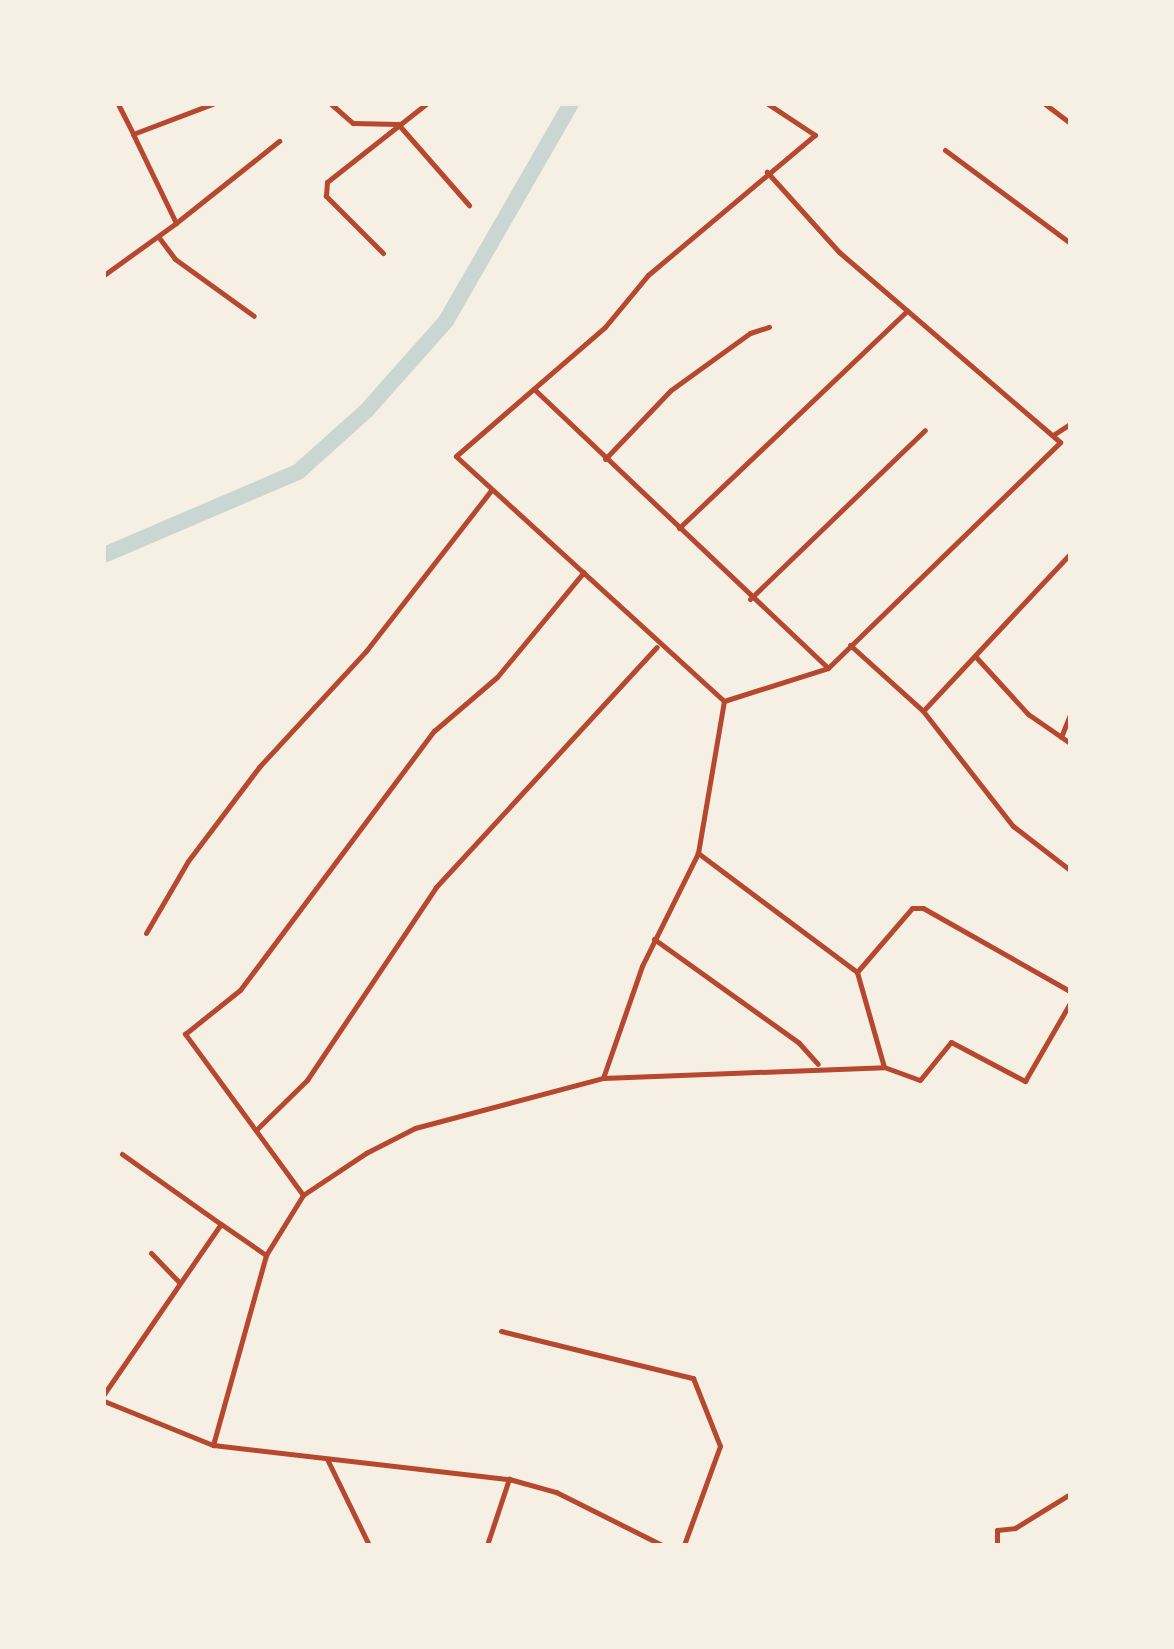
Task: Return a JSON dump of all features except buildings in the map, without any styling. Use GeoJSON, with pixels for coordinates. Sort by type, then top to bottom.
{"type":"FeatureCollection","features":[{"type":"Feature","properties":{"kind":"street"},"geometry":{"type":"LineString","coordinates":[[118,104],[176,223]]}},
{"type":"Feature","properties":{"kind":"street"},"geometry":{"type":"LineString","coordinates":[[133,134],[212,104]]}},
{"type":"Feature","properties":{"kind":"street"},"geometry":{"type":"LineString","coordinates":[[331,104],[353,123],[398,124],[469,205]]}},
{"type":"Feature","properties":{"kind":"street"},"geometry":{"type":"LineString","coordinates":[[383,253],[326,196],[327,182],[426,104]]}},
{"type":"Feature","properties":{"kind":"street"},"geometry":{"type":"LineString","coordinates":[[724,701],[657,647],[584,572],[458,464],[458,450],[605,327],[648,275],[767,172],[815,135],[768,104]]}},
{"type":"Feature","properties":{"kind":"street"},"geometry":{"type":"LineString","coordinates":[[1045,104],[1070,123]]}},
{"type":"Feature","properties":{"kind":"street"},"geometry":{"type":"LineString","coordinates":[[104,275],[160,239],[279,141]]}},
{"type":"Feature","properties":{"kind":"street"},"geometry":{"type":"LineString","coordinates":[[945,150],[1070,243]]}},
{"type":"Feature","properties":{"kind":"street"},"geometry":{"type":"LineString","coordinates":[[724,701],[828,668],[1060,442],[839,252],[767,172]]}},
{"type":"Feature","properties":{"kind":"street"},"geometry":{"type":"LineString","coordinates":[[160,239],[175,259],[254,316]]}},
{"type":"Feature","properties":{"kind":"street"},"geometry":{"type":"LineString","coordinates":[[679,528],[907,311]]}},
{"type":"Feature","properties":{"kind":"street"},"geometry":{"type":"LineString","coordinates":[[605,459],[671,390],[750,333],[769,327]]}},
{"type":"Feature","properties":{"kind":"street"},"geometry":{"type":"LineString","coordinates":[[534,389],[750,599],[828,668]]}},
{"type":"Feature","properties":{"kind":"street"},"geometry":{"type":"LineString","coordinates":[[1053,435],[1070,424]]}},
{"type":"Feature","properties":{"kind":"street"},"geometry":{"type":"LineString","coordinates":[[750,599],[925,430]]}},
{"type":"Feature","properties":{"kind":"street"},"geometry":{"type":"LineString","coordinates":[[146,933],[188,861],[259,767],[366,651],[490,492]]}},
{"type":"Feature","properties":{"kind":"street"},"geometry":{"type":"LineString","coordinates":[[923,711],[1070,554]]}},
{"type":"Feature","properties":{"kind":"street"},"geometry":{"type":"LineString","coordinates":[[303,1195],[185,1034],[240,990],[290,913],[434,731],[497,677],[584,572]]}},
{"type":"Feature","properties":{"kind":"street"},"geometry":{"type":"LineString","coordinates":[[850,645],[923,711],[1013,826],[1070,870]]}},
{"type":"Feature","properties":{"kind":"street"},"geometry":{"type":"LineString","coordinates":[[257,1129],[307,1080],[436,887],[657,647]]}},
{"type":"Feature","properties":{"kind":"street"},"geometry":{"type":"LineString","coordinates":[[975,656],[1070,743]]}},
{"type":"Feature","properties":{"kind":"street"},"geometry":{"type":"LineString","coordinates":[[603,1078],[654,939],[698,853],[724,701]]}},
{"type":"Feature","properties":{"kind":"street"},"geometry":{"type":"LineString","coordinates":[[1061,737],[1070,715]]}},
{"type":"Feature","properties":{"kind":"street"},"geometry":{"type":"LineString","coordinates":[[698,853],[857,972],[884,1067]]}},
{"type":"Feature","properties":{"kind":"street"},"geometry":{"type":"LineString","coordinates":[[857,972],[912,908],[923,908],[1070,991]]}},
{"type":"Feature","properties":{"kind":"street"},"geometry":{"type":"LineString","coordinates":[[654,939],[799,1043],[818,1064]]}},
{"type":"Feature","properties":{"kind":"street"},"geometry":{"type":"LineString","coordinates":[[213,1445],[266,1255],[303,1195],[415,1128],[603,1078],[818,1064],[884,1067],[920,1080],[951,1042],[1025,1081],[1070,1003]]}},
{"type":"Feature","properties":{"kind":"street"},"geometry":{"type":"LineString","coordinates":[[122,1154],[266,1255]]}},
{"type":"Feature","properties":{"kind":"street"},"geometry":{"type":"LineString","coordinates":[[104,1394],[221,1224]]}},
{"type":"Feature","properties":{"kind":"street"},"geometry":{"type":"LineString","coordinates":[[151,1253],[179,1282]]}},
{"type":"Feature","properties":{"kind":"street"},"geometry":{"type":"LineString","coordinates":[[501,1331],[693,1378],[720,1446],[684,1545]]}},
{"type":"Feature","properties":{"kind":"street"},"geometry":{"type":"LineString","coordinates":[[104,1401],[213,1445],[509,1479],[556,1492],[662,1545]]}},
{"type":"Feature","properties":{"kind":"street"},"geometry":{"type":"LineString","coordinates":[[328,1460],[369,1545]]}},
{"type":"Feature","properties":{"kind":"street"},"geometry":{"type":"LineString","coordinates":[[487,1545],[509,1479]]}},
{"type":"Feature","properties":{"kind":"street"},"geometry":{"type":"LineString","coordinates":[[997,1545],[997,1530],[1015,1528],[1070,1494]]}},
{"type":"Feature","properties":{"kind":"waterway"},"geometry":{"type":"LineString","coordinates":[[104,555],[298,472],[367,410],[446,321],[571,104]]}}]}
